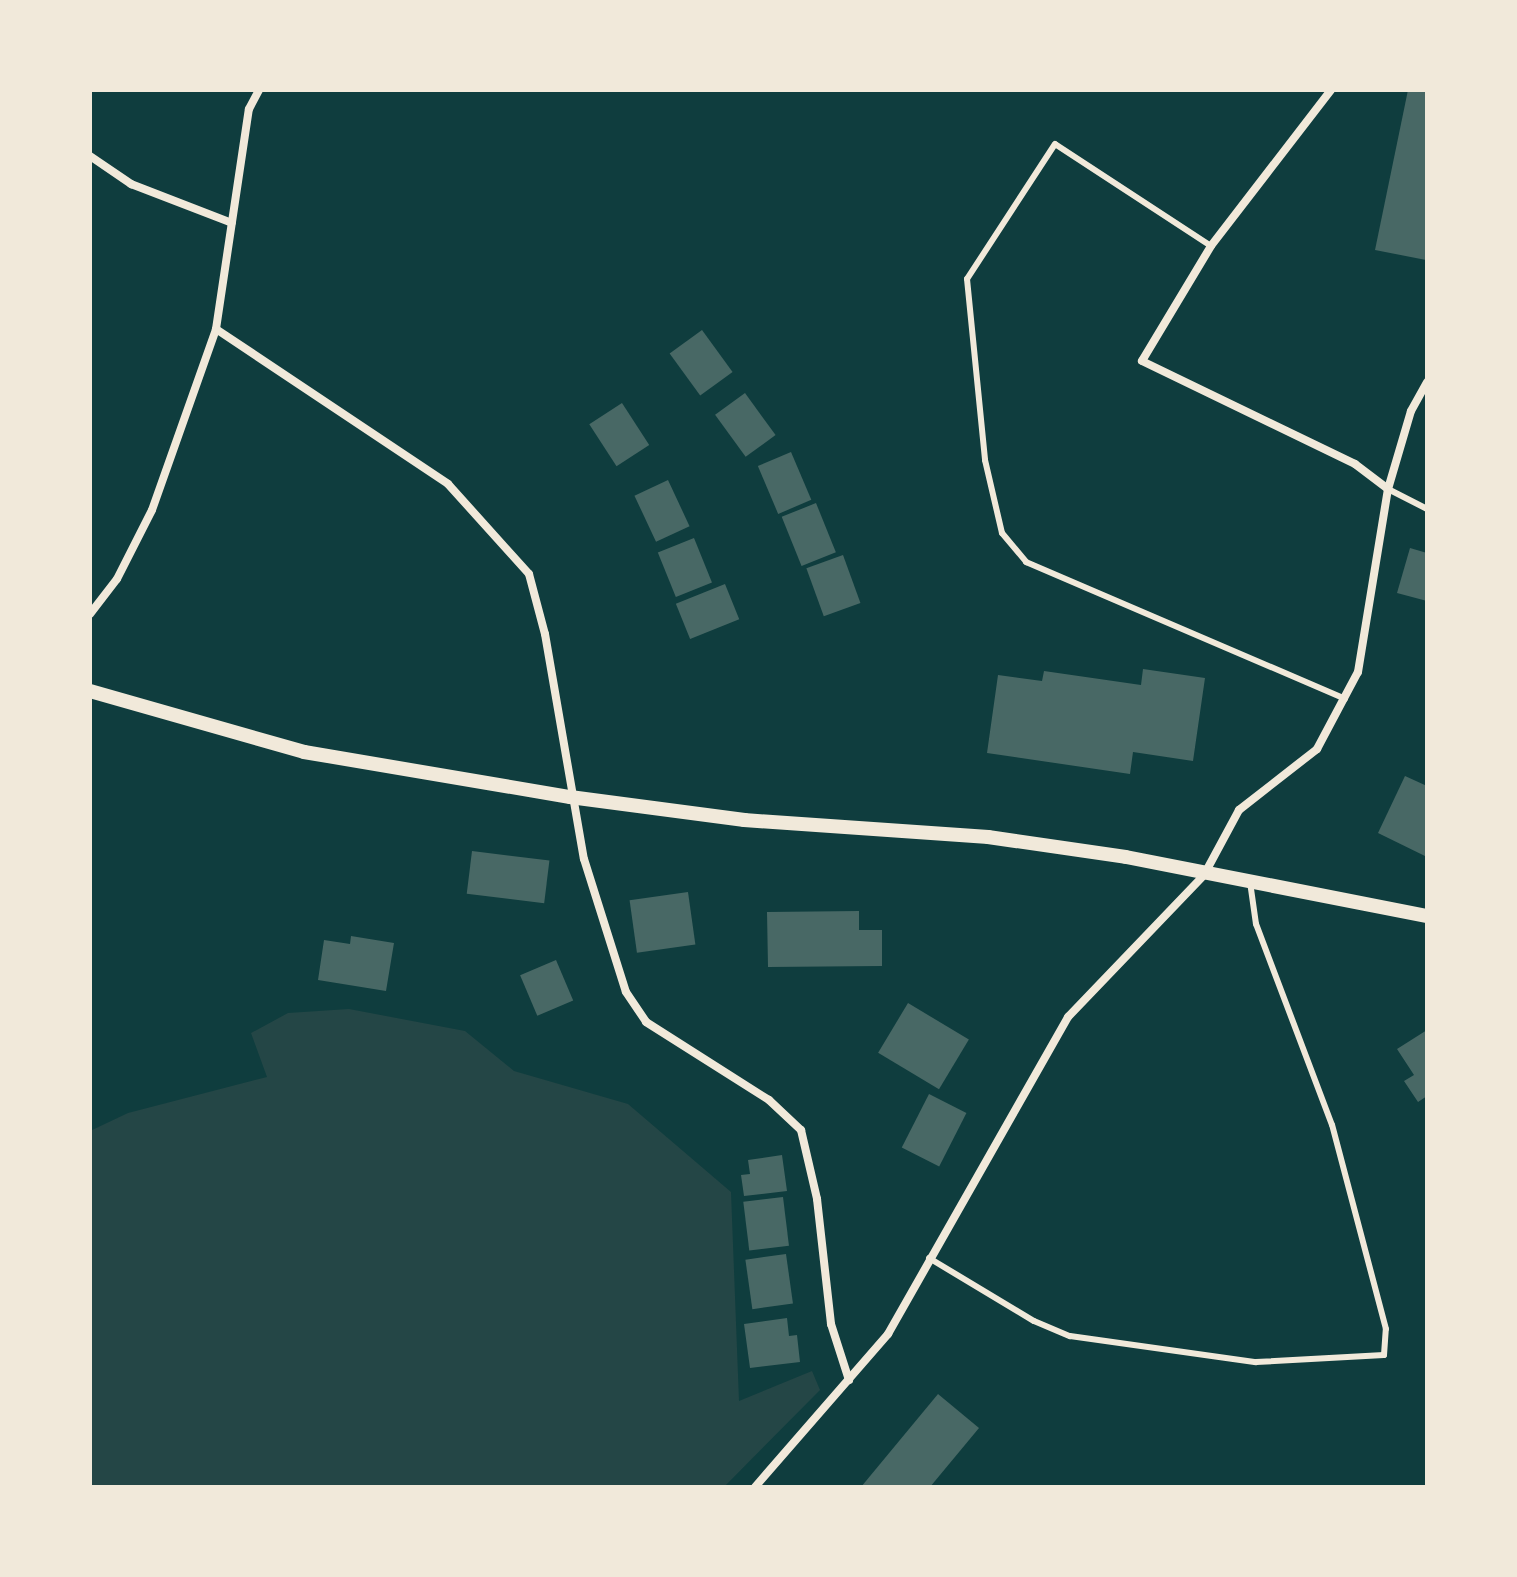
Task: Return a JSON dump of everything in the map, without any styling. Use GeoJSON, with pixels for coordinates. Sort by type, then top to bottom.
{"type":"FeatureCollection","features":[{"type":"Feature","properties":{"kind":"street"},"geometry":{"type":"LineString","coordinates":[[90,614],[117,579],[152,510],[216,329],[249,109],[259,90]]}},
{"type":"Feature","properties":{"kind":"street"},"geometry":{"type":"LineString","coordinates":[[1331,90],[1211,246],[1142,361],[1355,464],[1388,489]]}},
{"type":"Feature","properties":{"kind":"street"},"geometry":{"type":"LineString","coordinates":[[90,156],[131,184],[232,223]]}},
{"type":"Feature","properties":{"kind":"street"},"geometry":{"type":"LineString","coordinates":[[216,329],[448,484],[529,574],[545,634],[570,797],[626,992],[646,1022],[769,1100],[801,1130],[817,1199],[831,1324],[849,1380]]}},
{"type":"Feature","properties":{"kind":"street"},"geometry":{"type":"LineString","coordinates":[[755,1487],[888,1334],[1068,1017],[1204,875],[1239,810],[1317,749],[1358,672],[1388,489],[1411,411],[1427,382]]}},
{"type":"Feature","properties":{"kind":"street"},"geometry":{"type":"LineString","coordinates":[[90,691],[304,752],[570,797],[744,820],[988,837],[1126,857],[1204,875],[1427,916]]}},
{"type":"Feature","properties":{"kind":"lane"},"geometry":{"type":"LineString","coordinates":[[1211,246],[1055,144],[967,279],[985,460],[1002,533],[1026,562],[1345,699]]}},
{"type":"Feature","properties":{"kind":"lane"},"geometry":{"type":"LineString","coordinates":[[1388,489],[1427,509]]}},
{"type":"Feature","properties":{"kind":"lane"},"geometry":{"type":"LineString","coordinates":[[929,1258],[1034,1321],[1070,1336],[1288,1364],[1384,1355],[1386,1329],[1332,1125],[1256,924],[1250,882]]}},
{"type":"Feature","properties":{"kind":"shaded area"},"geometry":{"type":"Polygon","coordinates":[[[349,1009],[465,1031],[514,1071],[628,1104],[731,1192],[739,1401],[812,1371],[820,1390],[724,1487],[90,1487],[90,1131],[128,1113],[267,1077],[251,1033],[288,1013],[349,1009]]]}},
{"type":"Feature","properties":{"kind":"building"},"geometry":{"type":"Polygon","coordinates":[[[1408,90],[1427,90],[1426,260],[1375,250],[1408,90]]]}},
{"type":"Feature","properties":{"kind":"building"},"geometry":{"type":"Polygon","coordinates":[[[702,330],[733,372],[700,396],[670,354],[702,330]]]}},
{"type":"Feature","properties":{"kind":"building"},"geometry":{"type":"Polygon","coordinates":[[[745,393],[776,435],[746,457],[715,415],[745,393]]]}},
{"type":"Feature","properties":{"kind":"building"},"geometry":{"type":"Polygon","coordinates":[[[622,403],[649,445],[617,466],[589,424],[622,403]]]}},
{"type":"Feature","properties":{"kind":"building"},"geometry":{"type":"Polygon","coordinates":[[[791,452],[811,500],[778,514],[758,466],[791,452]]]}},
{"type":"Feature","properties":{"kind":"building"},"geometry":{"type":"Polygon","coordinates":[[[668,480],[690,526],[656,542],[634,496],[668,480]]]}},
{"type":"Feature","properties":{"kind":"building"},"geometry":{"type":"Polygon","coordinates":[[[816,503],[836,552],[802,566],[782,517],[816,503]]]}},
{"type":"Feature","properties":{"kind":"building"},"geometry":{"type":"Polygon","coordinates":[[[694,538],[712,583],[676,597],[658,553],[694,538]]]}},
{"type":"Feature","properties":{"kind":"building"},"geometry":{"type":"Polygon","coordinates":[[[1410,548],[1427,553],[1427,601],[1397,593],[1410,548]]]}},
{"type":"Feature","properties":{"kind":"building"},"geometry":{"type":"Polygon","coordinates":[[[843,555],[860,603],[824,616],[806,568],[843,555]]]}},
{"type":"Feature","properties":{"kind":"building"},"geometry":{"type":"Polygon","coordinates":[[[725,584],[739,619],[690,639],[676,604],[725,584]]]}},
{"type":"Feature","properties":{"kind":"building"},"geometry":{"type":"Polygon","coordinates":[[[1143,669],[1205,678],[1193,761],[1133,752],[1130,774],[987,753],[998,675],[1042,681],[1044,671],[1141,685],[1143,669]]]}},
{"type":"Feature","properties":{"kind":"building"},"geometry":{"type":"Polygon","coordinates":[[[1405,776],[1427,786],[1427,857],[1378,833],[1405,776]]]}},
{"type":"Feature","properties":{"kind":"building"},"geometry":{"type":"Polygon","coordinates":[[[472,851],[549,861],[544,903],[467,894],[472,851]]]}},
{"type":"Feature","properties":{"kind":"building"},"geometry":{"type":"Polygon","coordinates":[[[688,892],[695,944],[637,953],[630,900],[688,892]]]}},
{"type":"Feature","properties":{"kind":"building"},"geometry":{"type":"Polygon","coordinates":[[[859,911],[859,930],[882,930],[882,966],[768,967],[767,912],[859,911]]]}},
{"type":"Feature","properties":{"kind":"building"},"geometry":{"type":"Polygon","coordinates":[[[351,936],[394,943],[386,991],[318,980],[324,940],[350,944],[351,936]]]}},
{"type":"Feature","properties":{"kind":"building"},"geometry":{"type":"Polygon","coordinates":[[[556,960],[573,1001],[537,1016],[520,975],[556,960]]]}},
{"type":"Feature","properties":{"kind":"building"},"geometry":{"type":"Polygon","coordinates":[[[908,1003],[969,1040],[939,1089],[878,1053],[908,1003]]]}},
{"type":"Feature","properties":{"kind":"building"},"geometry":{"type":"Polygon","coordinates":[[[1427,1030],[1427,1096],[1418,1102],[1404,1081],[1414,1075],[1397,1049],[1427,1030]]]}},
{"type":"Feature","properties":{"kind":"building"},"geometry":{"type":"Polygon","coordinates":[[[929,1094],[966,1113],[939,1167],[902,1147],[929,1094]]]}},
{"type":"Feature","properties":{"kind":"building"},"geometry":{"type":"Polygon","coordinates":[[[782,1155],[787,1191],[744,1196],[741,1175],[750,1174],[748,1160],[782,1155]]]}},
{"type":"Feature","properties":{"kind":"building"},"geometry":{"type":"Polygon","coordinates":[[[783,1197],[789,1246],[749,1251],[743,1202],[783,1197]]]}},
{"type":"Feature","properties":{"kind":"building"},"geometry":{"type":"Polygon","coordinates":[[[786,1254],[793,1304],[752,1309],[745,1260],[786,1254]]]}},
{"type":"Feature","properties":{"kind":"building"},"geometry":{"type":"Polygon","coordinates":[[[787,1318],[789,1336],[797,1335],[800,1362],[750,1368],[744,1324],[787,1318]]]}},
{"type":"Feature","properties":{"kind":"building"},"geometry":{"type":"Polygon","coordinates":[[[938,1394],[979,1428],[930,1487],[861,1487],[938,1394]]]}}]}
